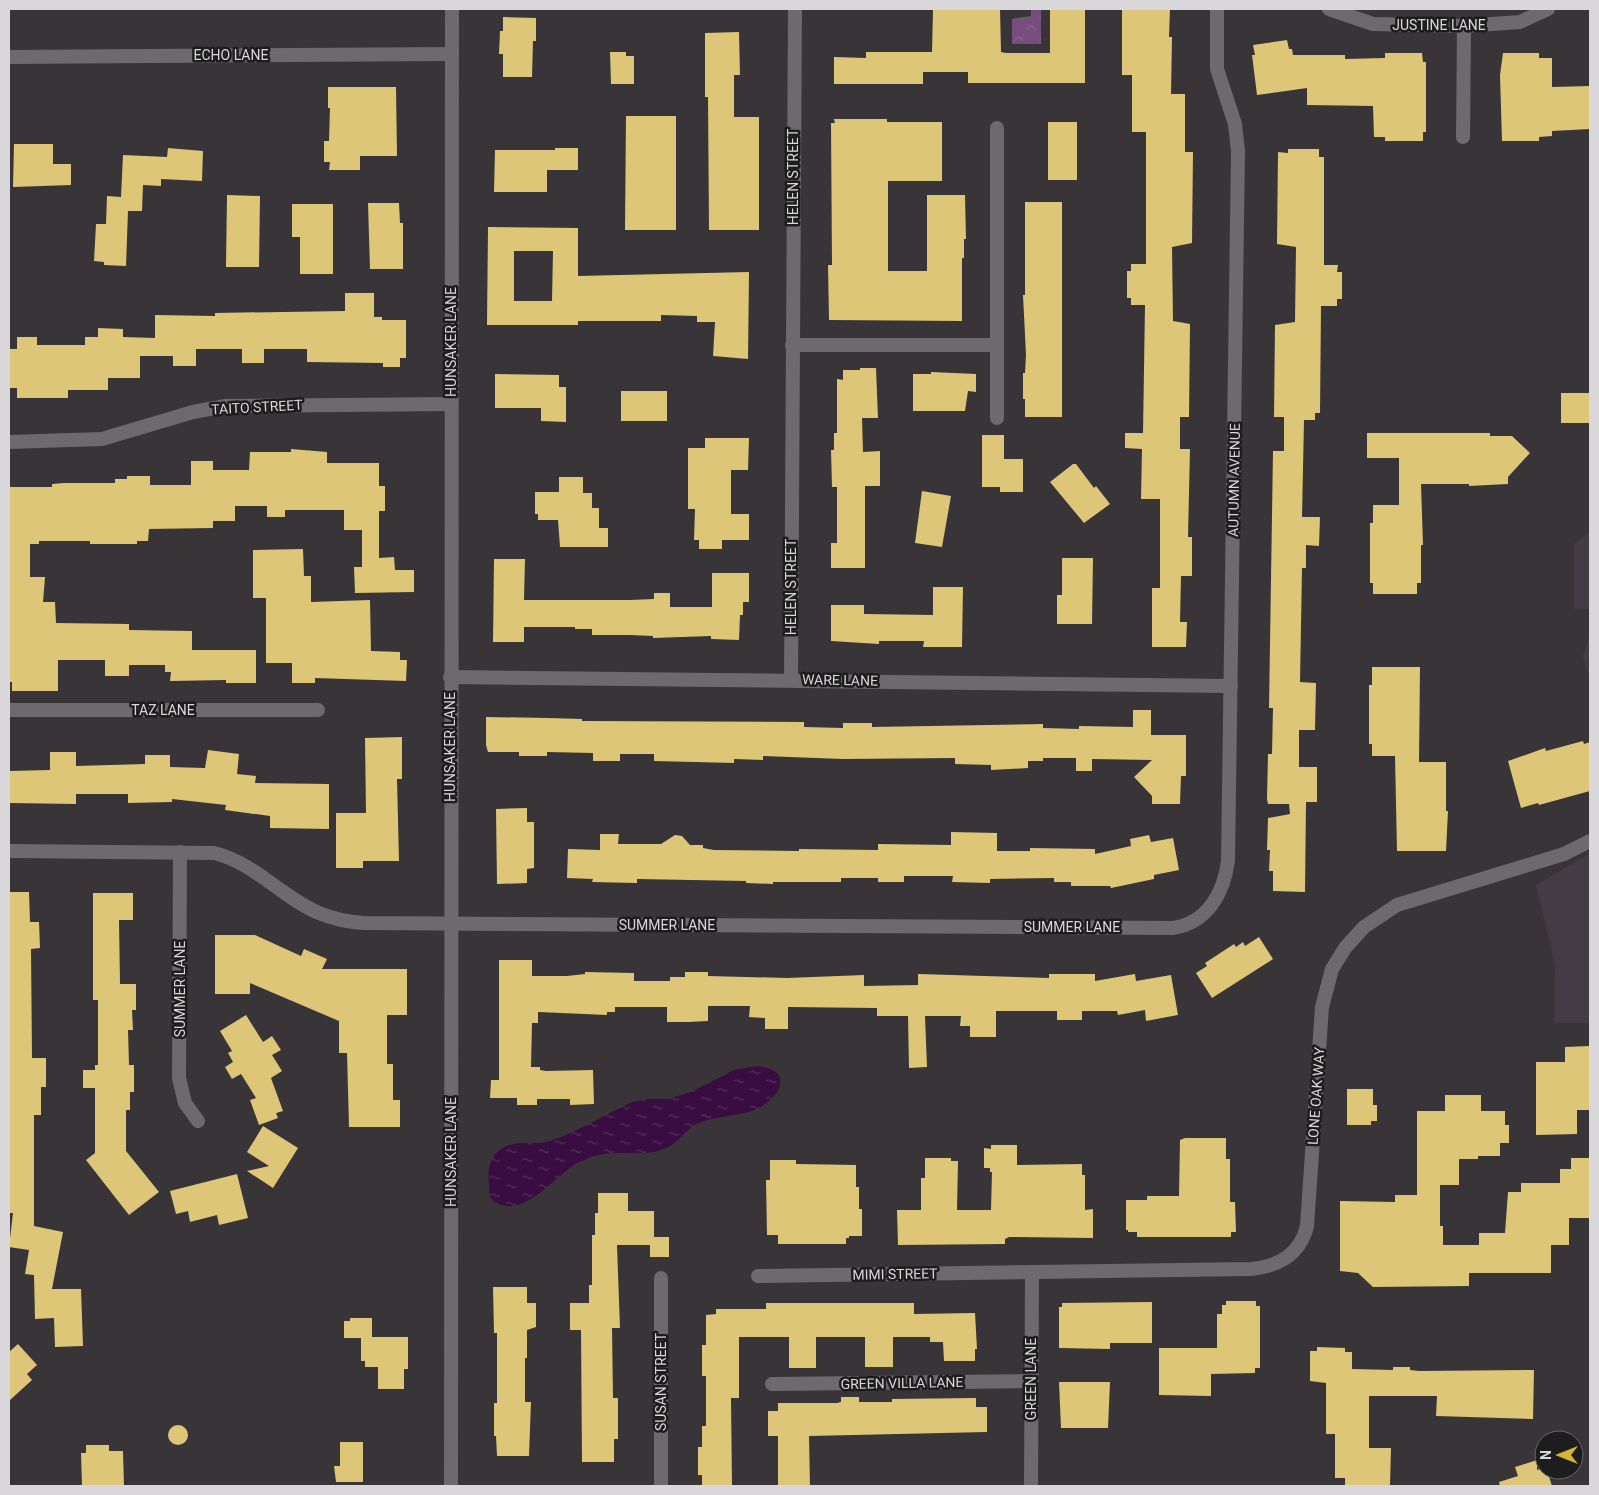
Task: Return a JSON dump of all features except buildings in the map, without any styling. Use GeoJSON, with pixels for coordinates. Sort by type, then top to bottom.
{"type":"FeatureCollection","features":[{"type":"Feature","properties":{"kind":"street","name":"HUNSAKER LANE"},"geometry":{"type":"LineString","coordinates":[[451,1486],[450,677],[452,9]]}},
{"type":"Feature","properties":{"kind":"street","name":"HELEN STREET"},"geometry":{"type":"LineString","coordinates":[[791,680],[794,9]]}},
{"type":"Feature","properties":{"kind":"street","name":"AUTUMN AVENUE"},"geometry":{"type":"LineString","coordinates":[[1173,928],[1188,924],[1204,913],[1220,891],[1226,872],[1231,686],[1238,151],[1235,124],[1217,69],[1217,9]]}},
{"type":"Feature","properties":{"kind":"street","name":"JUSTINE LANE"},"geometry":{"type":"LineString","coordinates":[[1329,9],[1373,24],[1464,26],[1520,22],[1548,9]]}},
{"type":"Feature","properties":{"kind":"street"},"geometry":{"type":"LineString","coordinates":[[1463,137],[1464,26]]}},
{"type":"Feature","properties":{"kind":"street","name":"ECHO LANE"},"geometry":{"type":"LineString","coordinates":[[9,57],[452,54]]}},
{"type":"Feature","properties":{"kind":"street"},"geometry":{"type":"LineString","coordinates":[[997,128],[997,418]]}},
{"type":"Feature","properties":{"kind":"street"},"geometry":{"type":"LineString","coordinates":[[792,345],[996,345]]}},
{"type":"Feature","properties":{"kind":"street","name":"TAITO STREET"},"geometry":{"type":"LineString","coordinates":[[9,442],[102,439],[193,412],[226,406],[451,404]]}},
{"type":"Feature","properties":{"kind":"street","name":"WARE LANE"},"geometry":{"type":"LineString","coordinates":[[450,677],[1231,686]]}},
{"type":"Feature","properties":{"kind":"street","name":"TAZ LANE"},"geometry":{"type":"LineString","coordinates":[[9,710],[318,710]]}},
{"type":"Feature","properties":{"kind":"street","name":"LONE OAK WAY"},"geometry":{"type":"LineString","coordinates":[[1032,1272],[1251,1269],[1270,1267],[1288,1258],[1300,1244],[1307,1226],[1322,1008],[1332,970],[1345,948],[1364,927],[1397,905],[1564,854],[1590,841]]}},
{"type":"Feature","properties":{"kind":"street","name":"SUMMER LANE"},"geometry":{"type":"LineString","coordinates":[[9,850],[205,852],[235,860],[254,870],[304,905],[334,918],[364,923],[1173,928]]}},
{"type":"Feature","properties":{"kind":"street","name":"SUMMER LANE"},"geometry":{"type":"LineString","coordinates":[[180,852],[179,1078],[185,1103],[198,1121]]}},
{"type":"Feature","properties":{"kind":"street","name":"MIMI STREET"},"geometry":{"type":"LineString","coordinates":[[758,1276],[1032,1272]]}},
{"type":"Feature","properties":{"kind":"street","name":"GREEN LANE"},"geometry":{"type":"LineString","coordinates":[[1031,1486],[1032,1272]]}},
{"type":"Feature","properties":{"kind":"street","name":"SUSAN STREET"},"geometry":{"type":"LineString","coordinates":[[661,1278],[661,1486]]}},
{"type":"Feature","properties":{"kind":"street","name":"GREEN VILLA LANE"},"geometry":{"type":"LineString","coordinates":[[772,1384],[1032,1381]]}},
{"type":"Feature","properties":{"kind":"shaded area"},"geometry":{"type":"Polygon","coordinates":[[[1590,532],[1590,609],[1574,609],[1574,544],[1590,532]]]}},
{"type":"Feature","properties":{"kind":"shaded area"},"geometry":{"type":"Polygon","coordinates":[[[1590,635],[1590,682],[1583,656],[1590,635]]]}},
{"type":"Feature","properties":{"kind":"shaded area"},"geometry":{"type":"Polygon","coordinates":[[[1590,853],[1590,1023],[1554,1023],[1555,964],[1536,885],[1590,853]]]}},
{"type":"Feature","properties":{"kind":"green space"},"geometry":{"type":"Polygon","coordinates":[[[1031,9],[1041,9],[1041,44],[1012,44],[1012,19],[1031,16],[1031,9]]]}},
{"type":"Feature","properties":{"kind":"water"},"geometry":{"type":"Polygon","coordinates":[[[757,1066],[774,1070],[778,1074],[780,1081],[777,1092],[761,1107],[741,1114],[694,1125],[671,1146],[657,1151],[648,1153],[610,1153],[591,1157],[577,1163],[541,1192],[521,1204],[501,1205],[490,1198],[489,1170],[491,1163],[494,1156],[506,1146],[550,1141],[571,1133],[632,1102],[646,1099],[668,1099],[691,1092],[734,1070],[757,1066]]]}}]}
